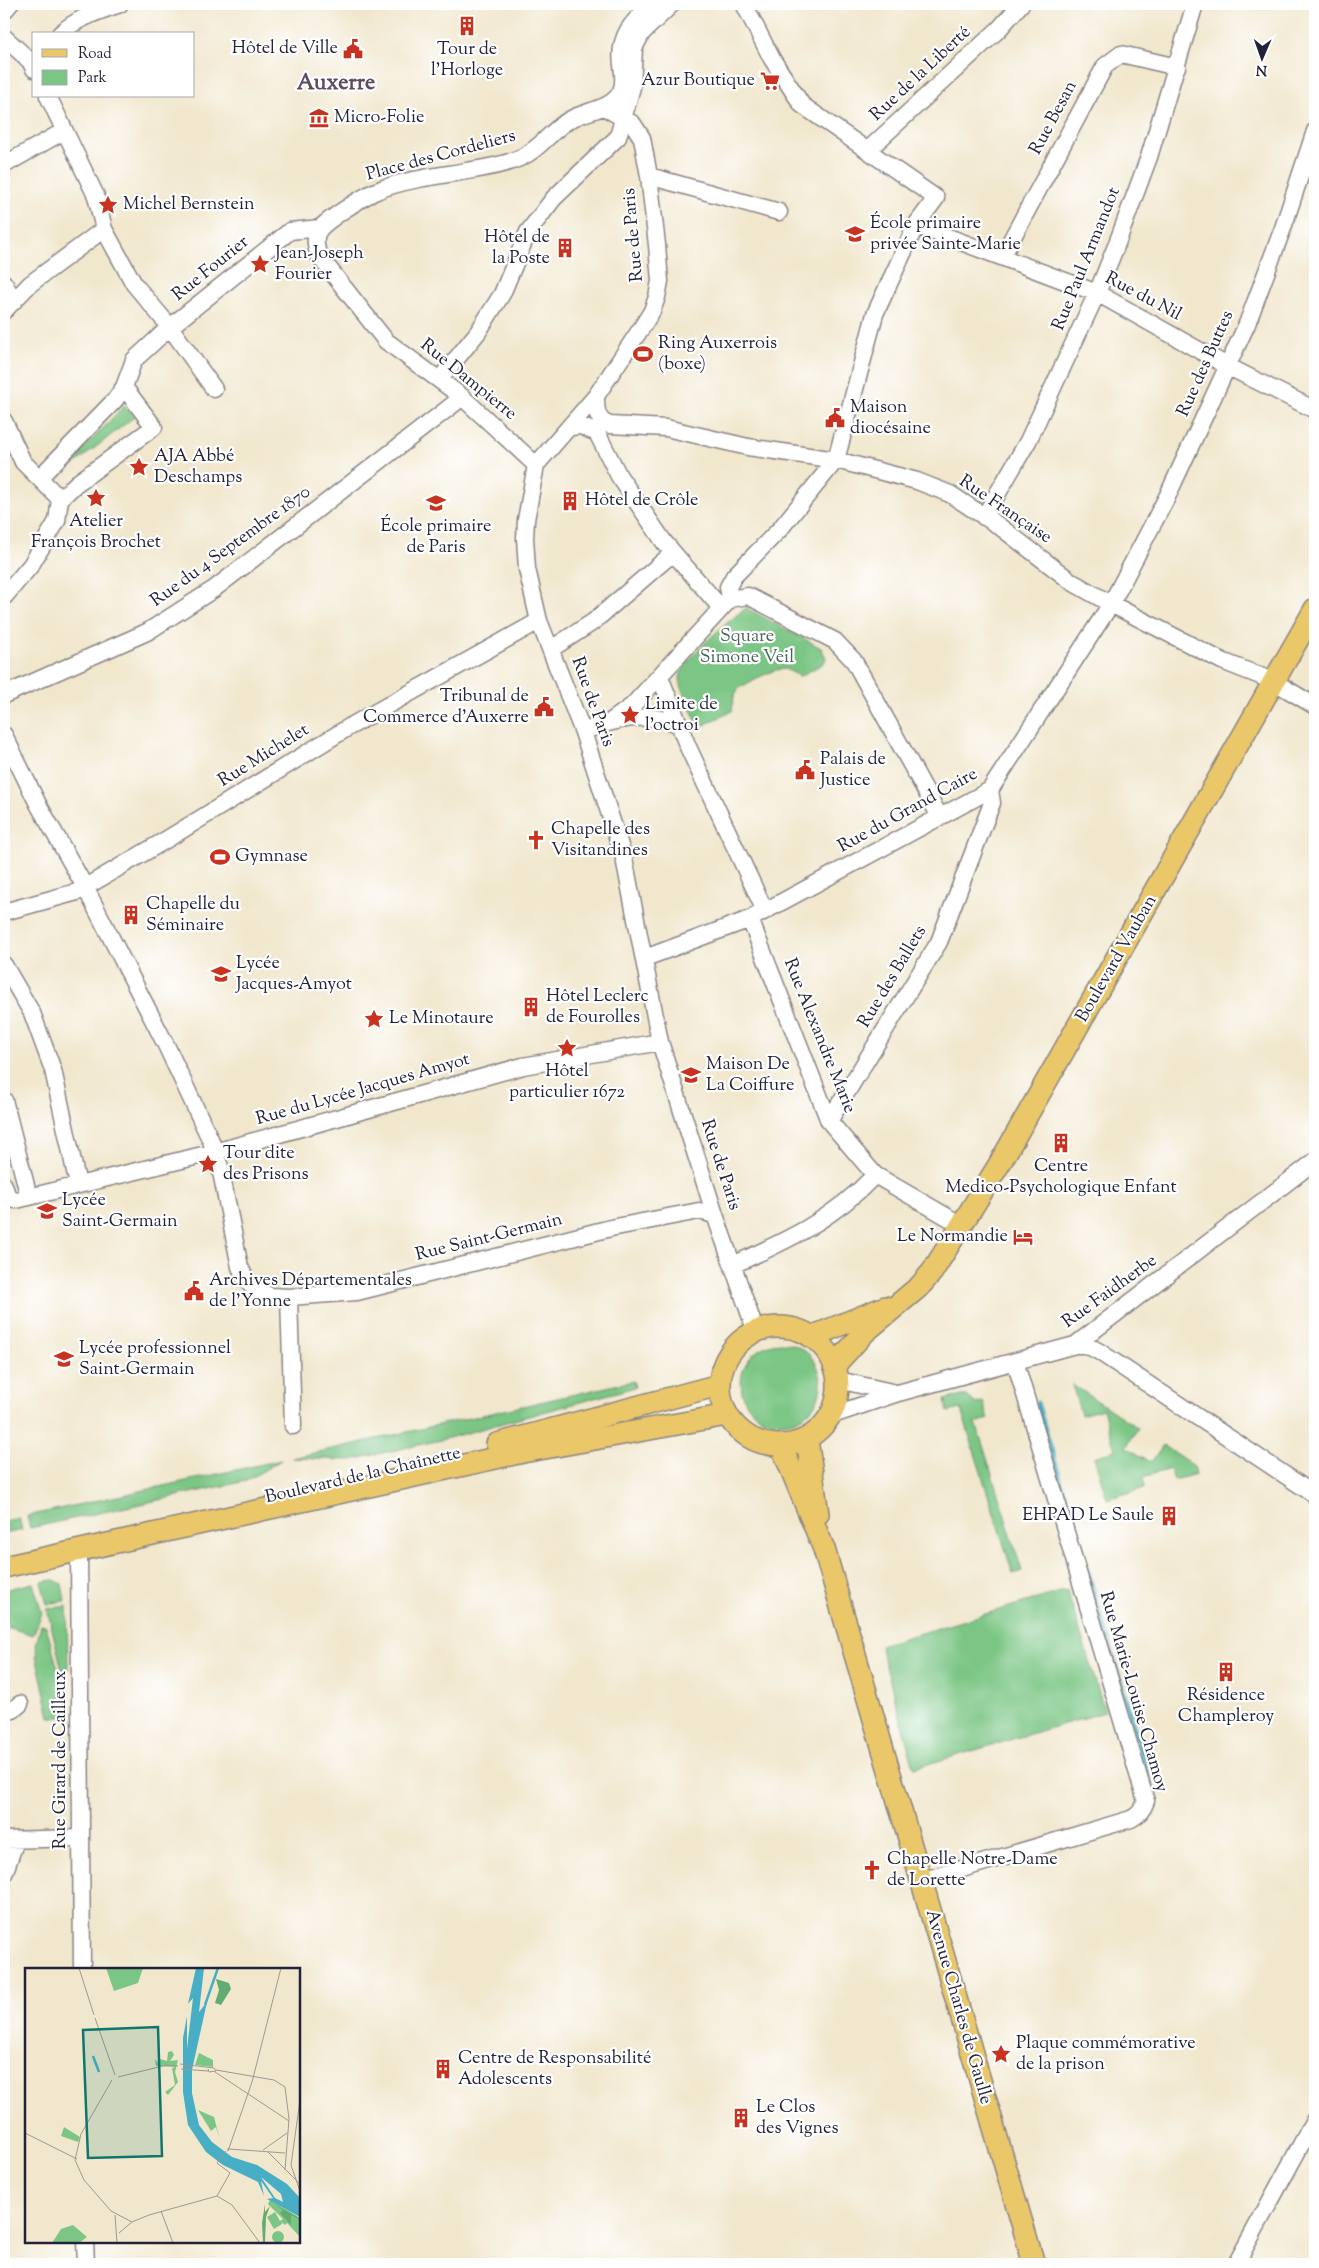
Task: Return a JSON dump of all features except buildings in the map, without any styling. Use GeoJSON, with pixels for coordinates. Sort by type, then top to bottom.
{"type":"FeatureCollection","features":[{"type":"Feature","properties":{"kind":"main road","name":"Boulevard Vauban"},"geometry":{"type":"LineString","coordinates":[[836,1373],[865,1332],[920,1286],[932,1272],[963,1226],[1201,812],[1315,609]]}},
{"type":"Feature","properties":{"kind":"main road","name":"Boulevard Vauban"},"geometry":{"type":"LineString","coordinates":[[811,1337],[904,1299]]}},
{"type":"Feature","properties":{"kind":"main road"},"geometry":{"type":"LineString","coordinates":[[775,1327],[794,1329],[811,1337],[825,1350],[836,1373],[837,1398],[830,1416],[817,1431],[806,1439],[781,1445],[758,1442],[739,1430],[722,1405],[719,1385],[720,1374],[729,1354],[741,1341],[756,1332],[775,1327]]}},
{"type":"Feature","properties":{"kind":"main road","name":"Boulevard de la Chaînette"},"geometry":{"type":"LineString","coordinates":[[4,1554],[330,1485],[451,1456],[719,1385]]}},
{"type":"Feature","properties":{"kind":"main road"},"geometry":{"type":"LineString","coordinates":[[4,1567],[522,1452],[727,1415]]}},
{"type":"Feature","properties":{"kind":"main road","name":"Avenue Charles de Gaulle"},"geometry":{"type":"LineString","coordinates":[[806,1439],[824,1548]]}},
{"type":"Feature","properties":{"kind":"main road","name":"Avenue Charles de Gaulle"},"geometry":{"type":"LineString","coordinates":[[781,1445],[824,1548],[1034,2264]]}},
{"type":"Feature","properties":{"kind":"street"},"geometry":{"type":"LineString","coordinates":[[4,11],[10,4]]}},
{"type":"Feature","properties":{"kind":"street"},"geometry":{"type":"LineString","coordinates":[[62,32],[69,26],[96,12],[120,4]]}},
{"type":"Feature","properties":{"kind":"street"},"geometry":{"type":"LineString","coordinates":[[614,141],[612,125],[600,108],[621,93],[623,85],[621,50],[626,31],[652,4]]}},
{"type":"Feature","properties":{"kind":"street"},"geometry":{"type":"LineString","coordinates":[[440,379],[478,332],[502,294],[528,232],[554,198],[618,137],[632,87],[633,53],[637,40],[672,4]]}},
{"type":"Feature","properties":{"kind":"street"},"geometry":{"type":"LineString","coordinates":[[726,604],[728,587],[734,576],[780,529],[836,460],[875,314],[916,225],[936,198],[802,105],[772,59],[744,4]]}},
{"type":"Feature","properties":{"kind":"street","name":"Rue de la Liberté"},"geometry":{"type":"LineString","coordinates":[[868,150],[999,29],[1020,4]]}},
{"type":"Feature","properties":{"kind":"street","name":"Rue Paul Armandot"},"geometry":{"type":"LineString","coordinates":[[984,517],[1028,441],[1097,293],[1149,157],[1195,4]]}},
{"type":"Feature","properties":{"kind":"street"},"geometry":{"type":"LineString","coordinates":[[4,37],[32,63]]}},
{"type":"Feature","properties":{"kind":"street","name":"Rue Besan"},"geometry":{"type":"LineString","coordinates":[[1002,257],[1105,66],[1121,54],[1177,67]]}},
{"type":"Feature","properties":{"kind":"street"},"geometry":{"type":"LineString","coordinates":[[49,98],[96,196],[104,228],[134,284],[170,327],[214,388]]}},
{"type":"Feature","properties":{"kind":"street","name":"Rue de Paris"},"geometry":{"type":"LineString","coordinates":[[600,108],[633,124],[642,138],[649,176],[659,266],[658,297],[642,328],[596,396],[571,427],[536,464],[525,538],[527,569],[539,620],[583,732],[624,858],[660,1042],[708,1208],[733,1265],[756,1332]]}},
{"type":"Feature","properties":{"kind":"street","name":"Place des Cordeliers"},"geometry":{"type":"LineString","coordinates":[[320,228],[352,204],[381,189],[505,163],[522,157],[533,151],[555,129],[573,118],[600,108]]}},
{"type":"Feature","properties":{"kind":"street"},"geometry":{"type":"LineString","coordinates":[[4,165],[64,131]]}},
{"type":"Feature","properties":{"kind":"street","name":"Rue des Buttes"},"geometry":{"type":"LineString","coordinates":[[1111,604],[1167,497],[1247,324],[1283,228],[1315,131]]}},
{"type":"Feature","properties":{"kind":"street"},"geometry":{"type":"LineString","coordinates":[[649,176],[779,212]]}},
{"type":"Feature","properties":{"kind":"street","name":"Rue du Nil"},"geometry":{"type":"LineString","coordinates":[[916,225],[1097,293],[1228,367],[1315,410]]}},
{"type":"Feature","properties":{"kind":"street"},"geometry":{"type":"LineString","coordinates":[[9,306],[30,284],[104,228]]}},
{"type":"Feature","properties":{"kind":"street","name":"Rue Fourier"},"geometry":{"type":"LineString","coordinates":[[124,387],[134,360],[170,327],[290,231],[320,228]]}},
{"type":"Feature","properties":{"kind":"street","name":"Rue Dampierre"},"geometry":{"type":"LineString","coordinates":[[320,228],[315,239],[319,256],[386,341],[462,396],[536,464]]}},
{"type":"Feature","properties":{"kind":"street"},"geometry":{"type":"LineString","coordinates":[[4,283],[9,306]]}},
{"type":"Feature","properties":{"kind":"street"},"geometry":{"type":"LineString","coordinates":[[4,597],[31,565],[57,521],[60,499],[77,483],[154,427],[124,387],[115,400],[39,478]]}},
{"type":"Feature","properties":{"kind":"street","name":"Rue du 4 Septembre 1870"},"geometry":{"type":"LineString","coordinates":[[4,695],[147,632],[214,589],[455,404],[462,396]]}},
{"type":"Feature","properties":{"kind":"street","name":"Rue Française"},"geometry":{"type":"LineString","coordinates":[[596,396],[599,419],[604,424],[666,428],[748,447],[836,460],[904,476],[950,494],[1072,582],[1214,657],[1273,681],[1315,706]]}},
{"type":"Feature","properties":{"kind":"street"},"geometry":{"type":"LineString","coordinates":[[4,421],[23,462],[60,499]]}},
{"type":"Feature","properties":{"kind":"street"},"geometry":{"type":"LineString","coordinates":[[571,427],[581,426],[597,433],[619,476],[664,542],[726,604]]}},
{"type":"Feature","properties":{"kind":"street"},"geometry":{"type":"LineString","coordinates":[[550,649],[593,622],[673,553]]}},
{"type":"Feature","properties":{"kind":"street"},"geometry":{"type":"LineString","coordinates":[[610,722],[632,706],[726,604],[748,596],[836,641],[854,661],[940,818]]}},
{"type":"Feature","properties":{"kind":"street","name":"Rue du Grand Caire"},"geometry":{"type":"LineString","coordinates":[[645,958],[750,919],[990,790],[1111,604]]}},
{"type":"Feature","properties":{"kind":"street","name":"Rue Michelet"},"geometry":{"type":"LineString","coordinates":[[4,912],[76,892],[169,838],[349,727],[539,620]]}},
{"type":"Feature","properties":{"kind":"street"},"geometry":{"type":"LineString","coordinates":[[660,677],[679,725],[765,911]]}},
{"type":"Feature","properties":{"kind":"street"},"geometry":{"type":"LineString","coordinates":[[583,732],[610,722],[656,717],[667,719],[679,725]]}},
{"type":"Feature","properties":{"kind":"street","name":"Rue Saint-Germain"},"geometry":{"type":"LineString","coordinates":[[4,736],[38,804],[85,887],[166,1045],[215,1152],[220,1167],[237,1253],[246,1280],[257,1291],[271,1296],[289,1297],[357,1292],[611,1228],[708,1208]]}},
{"type":"Feature","properties":{"kind":"street","name":"Rue des Ballets"},"geometry":{"type":"LineString","coordinates":[[829,1120],[939,942],[992,803],[990,790]]}},
{"type":"Feature","properties":{"kind":"street","name":"Rue Alexandre Marie"},"geometry":{"type":"LineString","coordinates":[[750,919],[829,1120],[875,1175],[963,1226]]}},
{"type":"Feature","properties":{"kind":"street"},"geometry":{"type":"LineString","coordinates":[[4,965],[32,1013],[53,1070],[78,1185]]}},
{"type":"Feature","properties":{"kind":"street","name":"Rue du Lycée Jacques Amyot"},"geometry":{"type":"LineString","coordinates":[[4,1185],[8,1198],[16,1200],[215,1152],[523,1066],[660,1042]]}},
{"type":"Feature","properties":{"kind":"street"},"geometry":{"type":"LineString","coordinates":[[4,1100],[29,1197]]}},
{"type":"Feature","properties":{"kind":"street","name":"Rue Faidherbe"},"geometry":{"type":"LineString","coordinates":[[830,1416],[898,1393],[1075,1345],[1313,1167]]}},
{"type":"Feature","properties":{"kind":"street"},"geometry":{"type":"LineString","coordinates":[[733,1265],[815,1225],[853,1198],[875,1175]]}},
{"type":"Feature","properties":{"kind":"street"},"geometry":{"type":"LineString","coordinates":[[289,1297],[293,1426]]}},
{"type":"Feature","properties":{"kind":"street"},"geometry":{"type":"LineString","coordinates":[[1075,1345],[1086,1346],[1098,1351],[1315,1495]]}},
{"type":"Feature","properties":{"kind":"street","name":"Rue Marie-Louise Chamoy"},"geometry":{"type":"LineString","coordinates":[[921,1880],[1131,1818],[1138,1815],[1144,1809],[1146,1802],[1015,1361]]}},
{"type":"Feature","properties":{"kind":"street","name":"Rue Faidherbe"},"geometry":{"type":"LineString","coordinates":[[836,1373],[898,1393]]}},
{"type":"Feature","properties":{"kind":"street","name":"Rue Girard de Cailleux"},"geometry":{"type":"LineString","coordinates":[[79,1550],[82,1968]]}},
{"type":"Feature","properties":{"kind":"street"},"geometry":{"type":"LineString","coordinates":[[4,1712],[13,1710],[20,1704]]}},
{"type":"Feature","properties":{"kind":"street"},"geometry":{"type":"LineString","coordinates":[[4,1874],[10,1840],[81,1838]]}},
{"type":"Feature","properties":{"kind":"street"},"geometry":{"type":"LineString","coordinates":[[1236,2264],[1315,2118]]}},
{"type":"Feature","properties":{"kind":"street"},"geometry":{"type":"LineString","coordinates":[[86,2243],[86,2264]]}},
{"type":"Feature","properties":{"kind":"green space"},"geometry":{"type":"Polygon","coordinates":[[[124,406],[135,416],[67,470],[65,468],[124,406]]]}},
{"type":"Feature","properties":{"kind":"green space","name":"Square Simone Veil"},"geometry":{"type":"Polygon","coordinates":[[[746,608],[821,648],[826,658],[824,663],[800,676],[785,669],[775,670],[757,678],[739,688],[734,696],[732,711],[704,725],[697,722],[684,694],[680,678],[683,670],[697,651],[746,608]]]}},
{"type":"Feature","properties":{"kind":"green space"},"geometry":{"type":"Polygon","coordinates":[[[773,1343],[789,1343],[810,1354],[821,1375],[821,1391],[810,1412],[789,1423],[773,1423],[759,1417],[747,1405],[741,1391],[741,1375],[747,1361],[759,1349],[773,1343]]]}},
{"type":"Feature","properties":{"kind":"green space"},"geometry":{"type":"Polygon","coordinates":[[[633,1381],[635,1387],[441,1440],[351,1460],[292,1458],[633,1381]]]}},
{"type":"Feature","properties":{"kind":"green space"},"geometry":{"type":"Polygon","coordinates":[[[1072,1384],[1138,1428],[1126,1447],[1151,1462],[1163,1445],[1194,1466],[1196,1474],[1174,1480],[1170,1469],[1143,1477],[1145,1488],[1107,1499],[1094,1457],[1115,1450],[1103,1409],[1081,1415],[1072,1384]]]}},
{"type":"Feature","properties":{"kind":"green space"},"geometry":{"type":"Polygon","coordinates":[[[967,1396],[976,1404],[983,1402],[988,1419],[976,1423],[1022,1571],[1013,1574],[961,1409],[948,1412],[945,1400],[967,1396]]]}},
{"type":"Feature","properties":{"kind":"green space"},"geometry":{"type":"Polygon","coordinates":[[[281,1460],[246,1481],[30,1528],[27,1516],[281,1460]]]}},
{"type":"Feature","properties":{"kind":"green space"},"geometry":{"type":"Polygon","coordinates":[[[19,1518],[22,1530],[4,1534],[4,1521],[19,1518]]]}},
{"type":"Feature","properties":{"kind":"green space"},"geometry":{"type":"Polygon","coordinates":[[[54,1580],[62,1584],[65,1601],[47,1604],[41,1582],[54,1580]]]}},
{"type":"Feature","properties":{"kind":"green space"},"geometry":{"type":"Polygon","coordinates":[[[33,1583],[42,1613],[33,1635],[4,1626],[4,1590],[33,1583]]]}},
{"type":"Feature","properties":{"kind":"green space"},"geometry":{"type":"Polygon","coordinates":[[[1067,1590],[1105,1712],[914,1768],[880,1645],[1067,1590]]]}},
{"type":"Feature","properties":{"kind":"green space"},"geometry":{"type":"Polygon","coordinates":[[[67,1606],[68,1670],[62,1670],[47,1609],[67,1606]]]}},
{"type":"Feature","properties":{"kind":"green space"},"geometry":{"type":"Polygon","coordinates":[[[41,1625],[46,1626],[71,1717],[50,1717],[36,1655],[38,1655],[36,1645],[41,1625]]]}},
{"type":"Feature","properties":{"kind":"waterway"},"geometry":{"type":"LineString","coordinates":[[1037,1403],[1068,1506]]}},
{"type":"Feature","properties":{"kind":"waterway"},"geometry":{"type":"LineString","coordinates":[[1072,1519],[1155,1799]]}},
{"type":"Feature","properties":{"kind":"place","name":"Tour de l'Horloge"},"geometry":{"type":"Point","coordinates":[467,26]}},
{"type":"Feature","properties":{"kind":"place","name":"Hôtel de Ville"},"geometry":{"type":"Point","coordinates":[353,49]}},
{"type":"Feature","properties":{"kind":"place","name":"Azur Boutique"},"geometry":{"type":"Point","coordinates":[770,81]}},
{"type":"Feature","properties":{"kind":"place","name":"Micro-Folie"},"geometry":{"type":"Point","coordinates":[319,118]}},
{"type":"Feature","properties":{"kind":"place","name":"Michel Bernstein"},"geometry":{"type":"Point","coordinates":[108,205]}},
{"type":"Feature","properties":{"kind":"place","name":"École primaire privée Sainte-Marie"},"geometry":{"type":"Point","coordinates":[855,234]}},
{"type":"Feature","properties":{"kind":"place","name":"Hôtel de la Poste"},"geometry":{"type":"Point","coordinates":[565,248]}},
{"type":"Feature","properties":{"kind":"place","name":"Jean-Joseph Fourier"},"geometry":{"type":"Point","coordinates":[260,264]}},
{"type":"Feature","properties":{"kind":"place","name":"Ring Auxerrois (boxe)"},"geometry":{"type":"Point","coordinates":[643,354]}},
{"type":"Feature","properties":{"kind":"place","name":"Maison diocésaine"},"geometry":{"type":"Point","coordinates":[835,418]}},
{"type":"Feature","properties":{"kind":"place","name":"AJA Abbé Deschamps"},"geometry":{"type":"Point","coordinates":[139,467]}},
{"type":"Feature","properties":{"kind":"place","name":"Atelier François Brochet"},"geometry":{"type":"Point","coordinates":[96,498]}},
{"type":"Feature","properties":{"kind":"place","name":"Hôtel de Crôle"},"geometry":{"type":"Point","coordinates":[570,501]}},
{"type":"Feature","properties":{"kind":"place","name":"École primaire de Paris"},"geometry":{"type":"Point","coordinates":[436,503]}},
{"type":"Feature","properties":{"kind":"place","name":"Tribunal de Commerce d'Auxerre"},"geometry":{"type":"Point","coordinates":[544,707]}},
{"type":"Feature","properties":{"kind":"place","name":"Limite de l'octroi"},"geometry":{"type":"Point","coordinates":[630,715]}},
{"type":"Feature","properties":{"kind":"place","name":"Palais de Justice"},"geometry":{"type":"Point","coordinates":[805,770]}},
{"type":"Feature","properties":{"kind":"place","name":"Chapelle des Visitandines"},"geometry":{"type":"Point","coordinates":[536,840]}},
{"type":"Feature","properties":{"kind":"place","name":"Gymnase"},"geometry":{"type":"Point","coordinates":[220,857]}},
{"type":"Feature","properties":{"kind":"place","name":"Chapelle du Séminaire"},"geometry":{"type":"Point","coordinates":[131,915]}},
{"type":"Feature","properties":{"kind":"place","name":"Lycée Jacques-Amyot"},"geometry":{"type":"Point","coordinates":[221,974]}},
{"type":"Feature","properties":{"kind":"place","name":"Hôtel Leclerc de Fourolles"},"geometry":{"type":"Point","coordinates":[531,1007]}},
{"type":"Feature","properties":{"kind":"place","name":"Le Minotaure"},"geometry":{"type":"Point","coordinates":[374,1019]}},
{"type":"Feature","properties":{"kind":"place","name":"Hôtel particulier 1672"},"geometry":{"type":"Point","coordinates":[567,1048]}},
{"type":"Feature","properties":{"kind":"place","name":"Maison De La Coiffure"},"geometry":{"type":"Point","coordinates":[691,1075]}},
{"type":"Feature","properties":{"kind":"place","name":"Centre Medico-Psychologique Enfant"},"geometry":{"type":"Point","coordinates":[1061,1143]}},
{"type":"Feature","properties":{"kind":"place","name":"Tour dite des Prisons"},"geometry":{"type":"Point","coordinates":[208,1164]}},
{"type":"Feature","properties":{"kind":"place","name":"Lycée Saint-Germain"},"geometry":{"type":"Point","coordinates":[47,1211]}},
{"type":"Feature","properties":{"kind":"place","name":"Le Normandie"},"geometry":{"type":"Point","coordinates":[1023,1237]}},
{"type":"Feature","properties":{"kind":"place","name":"Archives Départementales de l'Yonne"},"geometry":{"type":"Point","coordinates":[194,1291]}},
{"type":"Feature","properties":{"kind":"place","name":"Lycée professionnel Saint-Germain"},"geometry":{"type":"Point","coordinates":[64,1359]}},
{"type":"Feature","properties":{"kind":"place","name":"EHPAD Le Saule"},"geometry":{"type":"Point","coordinates":[1169,1516]}},
{"type":"Feature","properties":{"kind":"place","name":"Résidence Champleroy"},"geometry":{"type":"Point","coordinates":[1226,1672]}},
{"type":"Feature","properties":{"kind":"place","name":"Chapelle Notre-Dame de Lorette"},"geometry":{"type":"Point","coordinates":[872,1870]}},
{"type":"Feature","properties":{"kind":"place","name":"Plaque commémorative de la prison"},"geometry":{"type":"Point","coordinates":[1001,2054]}},
{"type":"Feature","properties":{"kind":"place","name":"Centre de Responsabilité Adolescents"},"geometry":{"type":"Point","coordinates":[443,2069]}},
{"type":"Feature","properties":{"kind":"place","name":"Le Clos des Vignes"},"geometry":{"type":"Point","coordinates":[741,2118]}},
{"type":"Feature","properties":{"kind":"district","name":"Auxerre"},"geometry":{"type":"Point","coordinates":[336,84]}}]}
